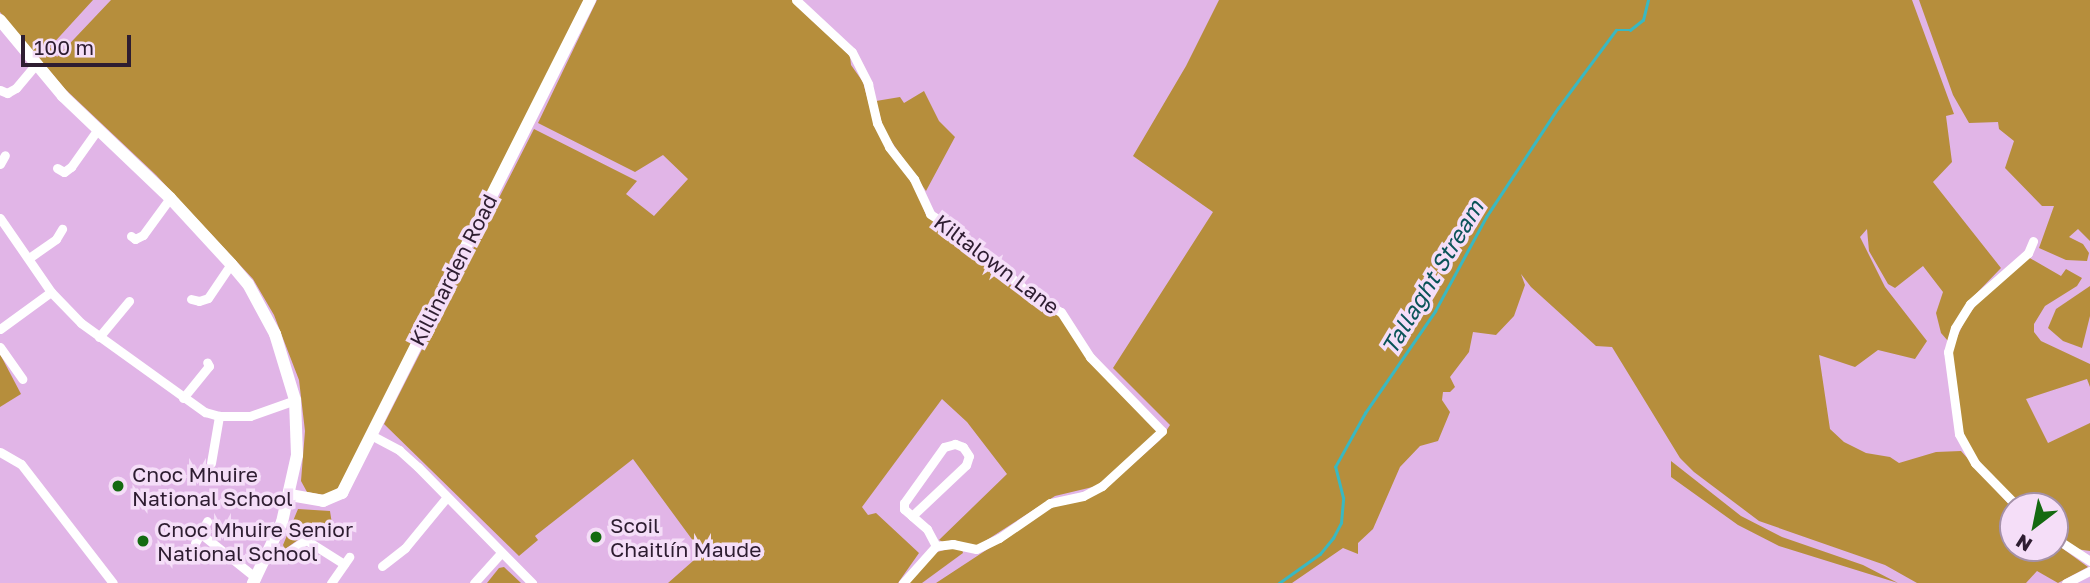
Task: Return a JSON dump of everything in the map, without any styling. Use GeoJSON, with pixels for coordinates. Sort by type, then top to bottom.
{"type":"FeatureCollection","features":[{"type":"Feature","properties":{"kind":"street","name":"Killinarden Road"},"geometry":{"type":"LineString","coordinates":[[290,495],[323,501],[342,493],[590,0]]}},
{"type":"Feature","properties":{"kind":"street","name":"Kiltalown Lane"},"geometry":{"type":"LineString","coordinates":[[796,0],[852,52],[868,85],[883,136],[914,179],[930,214],[962,235],[1029,293],[1061,312],[1090,356],[1162,431],[1102,486],[1083,496],[1051,503],[999,538],[976,549],[953,544],[936,546]]}},
{"type":"Feature","properties":{"kind":"street"},"geometry":{"type":"LineString","coordinates":[[0,20],[63,96],[170,198],[231,264],[248,284],[275,334],[295,400],[297,455],[290,495],[269,551],[254,580],[200,533]]}},
{"type":"Feature","properties":{"kind":"street"},"geometry":{"type":"LineString","coordinates":[[0,90],[6,93],[16,88],[36,64]]}},
{"type":"Feature","properties":{"kind":"street"},"geometry":{"type":"LineString","coordinates":[[57,168],[64,172],[71,167],[98,129]]}},
{"type":"Feature","properties":{"kind":"street"},"geometry":{"type":"LineString","coordinates":[[131,236],[135,239],[143,235],[170,198]]}},
{"type":"Feature","properties":{"kind":"street"},"geometry":{"type":"LineString","coordinates":[[0,218],[51,292],[99,337],[205,412],[250,415],[295,400]]}},
{"type":"Feature","properties":{"kind":"street"},"geometry":{"type":"LineString","coordinates":[[29,258],[56,239],[62,229]]}},
{"type":"Feature","properties":{"kind":"street"},"geometry":{"type":"LineString","coordinates":[[2003,492],[1975,463],[1959,433],[1948,352],[1955,328],[1970,304],[2028,253],[2033,241]]}},
{"type":"Feature","properties":{"kind":"street"},"geometry":{"type":"LineString","coordinates":[[191,299],[199,302],[208,298],[231,264]]}},
{"type":"Feature","properties":{"kind":"street"},"geometry":{"type":"LineString","coordinates":[[0,329],[51,292]]}},
{"type":"Feature","properties":{"kind":"street"},"geometry":{"type":"LineString","coordinates":[[99,337],[129,301]]}},
{"type":"Feature","properties":{"kind":"street"},"geometry":{"type":"LineString","coordinates":[[0,347],[22,379]]}},
{"type":"Feature","properties":{"kind":"street"},"geometry":{"type":"LineString","coordinates":[[183,398],[209,366],[207,362]]}},
{"type":"Feature","properties":{"kind":"street"},"geometry":{"type":"LineString","coordinates":[[211,463],[219,415]]}},
{"type":"Feature","properties":{"kind":"street"},"geometry":{"type":"LineString","coordinates":[[371,435],[399,450],[532,583]]}},
{"type":"Feature","properties":{"kind":"street"},"geometry":{"type":"LineString","coordinates":[[903,583],[936,546],[927,529],[912,516],[904,509],[904,503],[944,447],[955,444],[962,447],[969,456],[967,465],[912,516]]}},
{"type":"Feature","properties":{"kind":"street"},"geometry":{"type":"LineString","coordinates":[[0,452],[21,464],[102,574],[113,583]]}},
{"type":"Feature","properties":{"kind":"street"},"geometry":{"type":"LineString","coordinates":[[383,566],[405,548],[446,498]]}},
{"type":"Feature","properties":{"kind":"street"},"geometry":{"type":"LineString","coordinates":[[195,543],[207,521]]}},
{"type":"Feature","properties":{"kind":"street"},"geometry":{"type":"LineString","coordinates":[[269,551],[285,554],[306,540],[346,560],[331,583]]}},
{"type":"Feature","properties":{"kind":"street"},"geometry":{"type":"LineString","coordinates":[[2069,547],[2090,561]]}},
{"type":"Feature","properties":{"kind":"street"},"geometry":{"type":"LineString","coordinates":[[474,583],[501,553]]}},
{"type":"Feature","properties":{"kind":"street"},"geometry":{"type":"LineString","coordinates":[[2066,583],[2090,570]]}},
{"type":"Feature","properties":{"kind":"shaded area"},"geometry":{"type":"Polygon","coordinates":[[[0,0],[93,0],[50,47],[57,57],[111,0],[584,0],[339,489],[329,496],[307,492],[301,481],[305,431],[299,380],[274,315],[253,279],[156,175],[65,89],[0,12],[0,0]]]}},
{"type":"Feature","properties":{"kind":"shaded area"},"geometry":{"type":"Polygon","coordinates":[[[597,0],[793,0],[850,56],[851,65],[863,82],[873,119],[916,188],[926,215],[951,230],[1013,287],[1057,313],[1161,434],[1101,485],[1055,496],[976,547],[954,540],[943,542],[939,540],[1007,474],[967,422],[942,399],[862,507],[868,515],[876,513],[919,553],[898,583],[668,583],[702,553],[633,459],[535,536],[538,540],[519,556],[384,424],[534,129],[637,181],[626,194],[654,216],[688,179],[663,155],[635,172],[538,123],[597,0]]]}},
{"type":"Feature","properties":{"kind":"shaded area"},"geometry":{"type":"Polygon","coordinates":[[[1219,0],[1912,0],[1954,114],[1946,116],[1952,162],[1933,182],[2001,268],[1971,299],[1948,341],[1941,333],[1936,313],[1943,292],[1923,266],[1895,288],[1888,284],[1869,251],[1867,229],[1860,237],[1885,287],[1927,341],[1915,359],[1878,350],[1855,367],[1819,355],[1830,429],[1844,442],[1866,453],[1890,457],[1899,463],[1936,452],[1961,451],[1999,493],[1999,562],[2069,562],[2069,553],[2088,567],[2058,583],[2037,571],[2026,583],[1917,583],[1885,565],[1759,521],[1694,472],[1680,458],[1612,347],[1596,346],[1531,287],[1521,274],[1525,285],[1514,316],[1496,335],[1473,332],[1469,352],[1450,377],[1455,387],[1450,392],[1443,392],[1442,400],[1450,412],[1438,441],[1420,446],[1400,467],[1373,529],[1358,543],[1358,554],[1343,548],[1292,583],[936,583],[1052,507],[1084,500],[1105,489],[1160,440],[1170,425],[1113,368],[1213,212],[1133,156],[1186,66],[1219,0]]]}},
{"type":"Feature","properties":{"kind":"shaded area"},"geometry":{"type":"Polygon","coordinates":[[[1919,0],[2090,0],[2090,241],[2078,229],[2069,237],[2083,244],[2089,253],[2087,261],[2066,260],[2039,248],[2054,206],[2042,206],[2005,168],[2014,141],[1999,129],[1998,122],[1969,123],[1953,95],[1919,0]]]}},
{"type":"Feature","properties":{"kind":"shaded area"},"geometry":{"type":"Polygon","coordinates":[[[924,91],[939,121],[955,137],[926,191],[884,131],[876,101],[900,97],[904,103],[924,91]]]}},
{"type":"Feature","properties":{"kind":"shaded area"},"geometry":{"type":"Polygon","coordinates":[[[2028,257],[2061,276],[2066,269],[2082,278],[2077,286],[2045,306],[2034,324],[2034,332],[2041,341],[2090,364],[2090,387],[2087,379],[2026,399],[2048,443],[2090,423],[2090,551],[2076,549],[2069,544],[2069,492],[2005,492],[1983,468],[1963,437],[1950,357],[1966,318],[1980,300],[2028,257]]]}},
{"type":"Feature","properties":{"kind":"shaded area"},"geometry":{"type":"Polygon","coordinates":[[[2090,286],[2090,316],[2082,348],[2063,341],[2048,328],[2056,309],[2090,286]]]}},
{"type":"Feature","properties":{"kind":"shaded area"},"geometry":{"type":"Polygon","coordinates":[[[0,354],[21,394],[0,407],[0,354]]]}},
{"type":"Feature","properties":{"kind":"shaded area"},"geometry":{"type":"Polygon","coordinates":[[[1671,461],[1741,516],[1782,537],[1863,565],[1898,583],[1779,546],[1738,525],[1671,477],[1671,461]]]}},
{"type":"Feature","properties":{"kind":"shaded area"},"geometry":{"type":"Polygon","coordinates":[[[298,509],[330,511],[332,524],[313,537],[305,535],[285,549],[283,545],[298,509]]]}},
{"type":"Feature","properties":{"kind":"shaded area"},"geometry":{"type":"Polygon","coordinates":[[[951,548],[962,549],[963,553],[922,583],[908,583],[934,553],[951,548]]]}},
{"type":"Feature","properties":{"kind":"shaded area"},"geometry":{"type":"Polygon","coordinates":[[[504,567],[521,583],[487,583],[499,568],[504,567]]]}},
{"type":"Feature","properties":{"kind":"waterway","name":"Tallaght Stream"},"geometry":{"type":"LineString","coordinates":[[1279,583],[1320,554],[1333,538],[1341,523],[1343,498],[1335,467],[1365,413],[1435,311],[1486,217],[1558,108],[1616,30],[1630,30],[1643,20],[1648,0]]}},
{"type":"Feature","properties":{"kind":"place","name":"Cnoc Mhuire National School"},"geometry":{"type":"Point","coordinates":[118,486]}},
{"type":"Feature","properties":{"kind":"place","name":"Scoil Chaitlín Maude"},"geometry":{"type":"Point","coordinates":[596,537]}},
{"type":"Feature","properties":{"kind":"place","name":"Cnoc Mhuire Senior National School"},"geometry":{"type":"Point","coordinates":[143,541]}}]}
